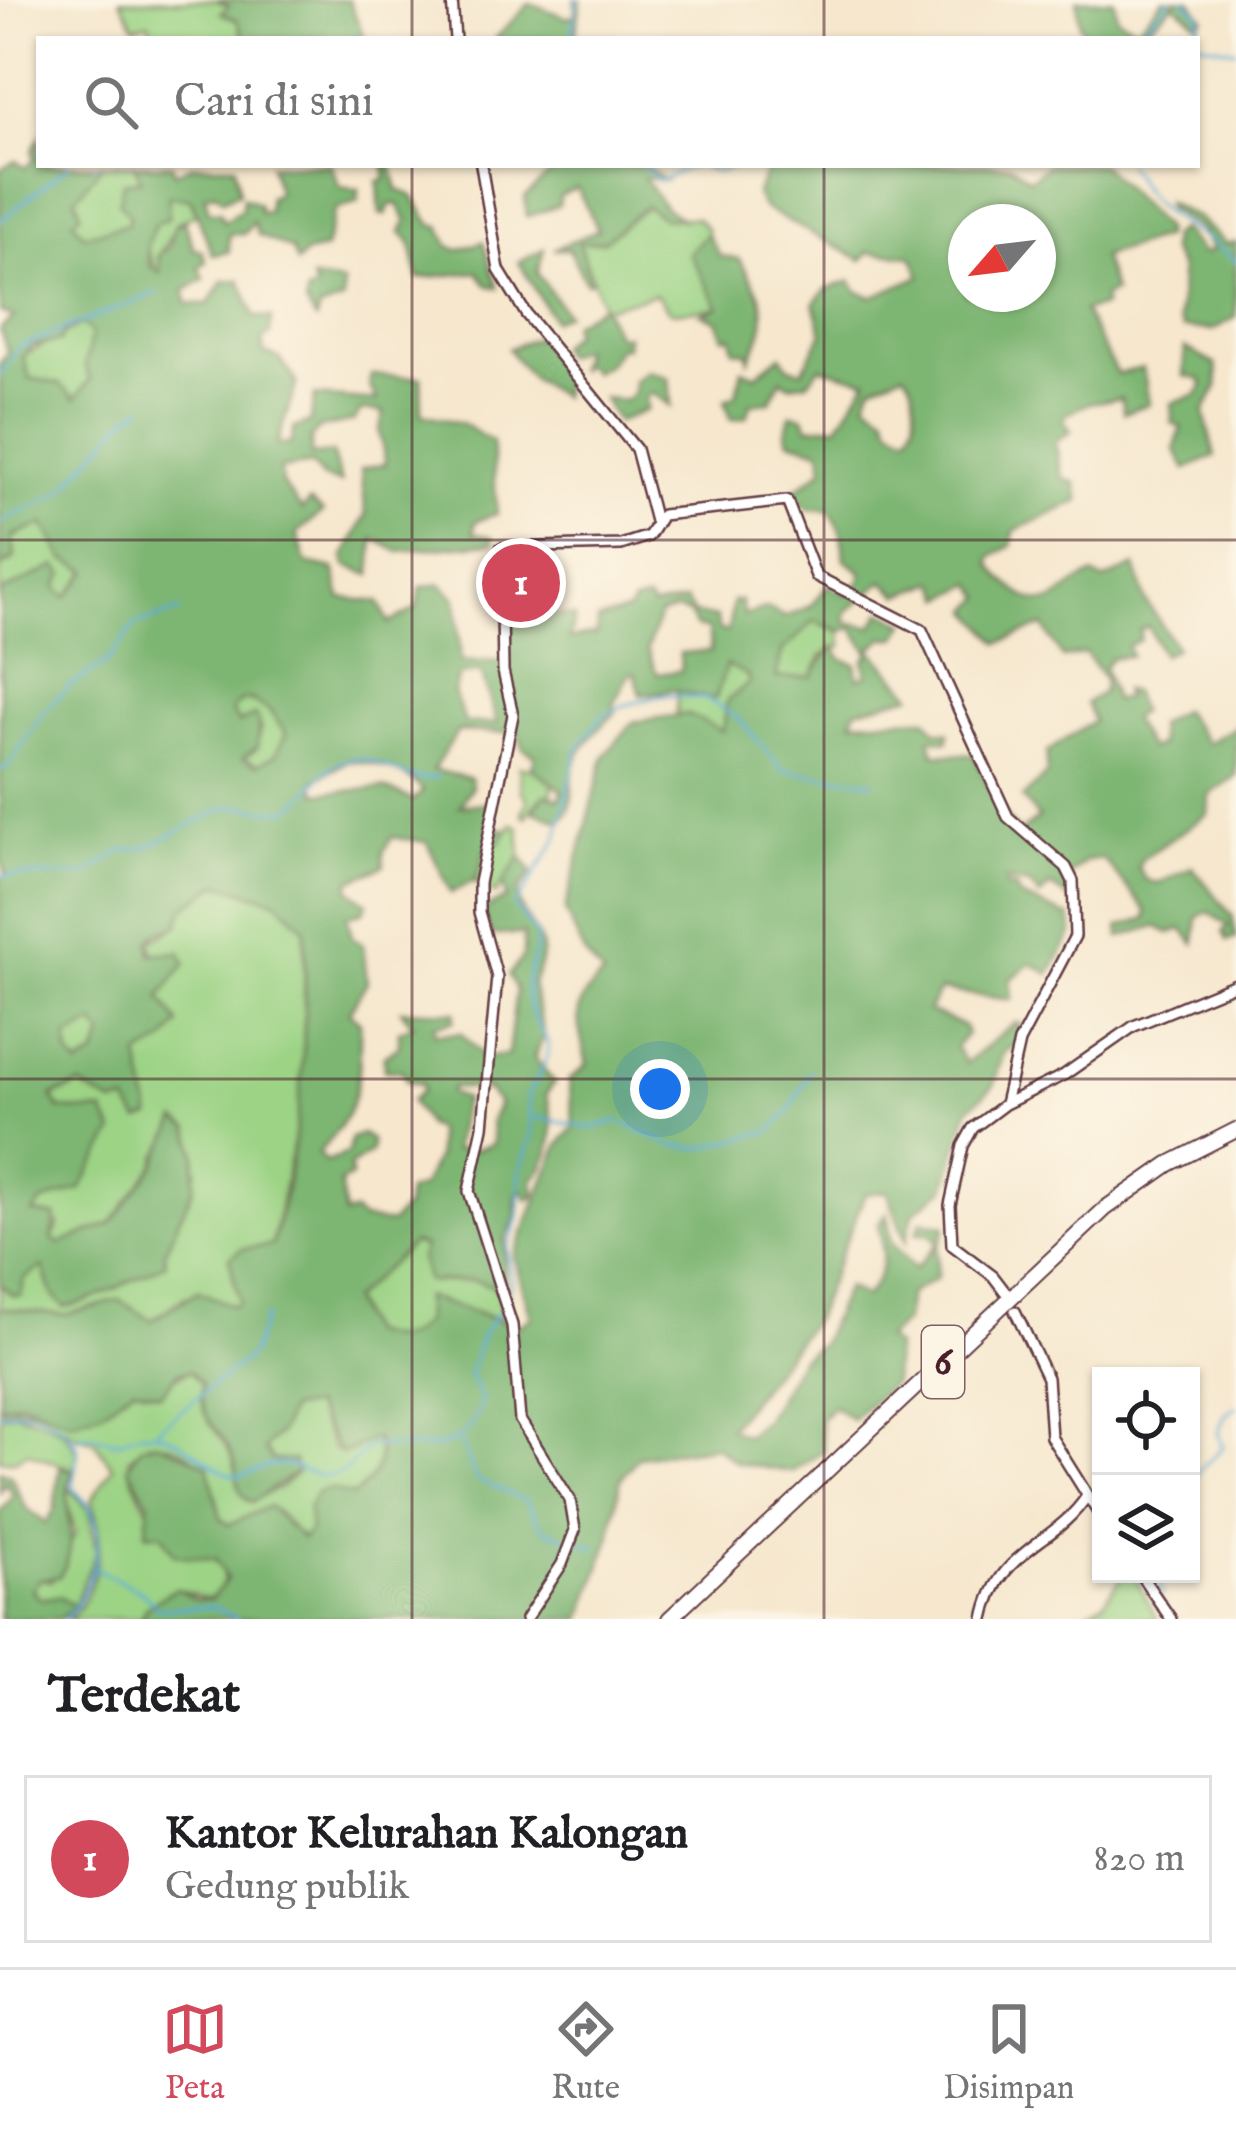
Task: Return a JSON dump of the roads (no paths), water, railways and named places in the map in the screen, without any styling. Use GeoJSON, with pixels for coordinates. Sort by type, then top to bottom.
{"type":"FeatureCollection","features":[{"type":"Feature","properties":{"kind":"highway","name":"6"},"geometry":{"type":"LineString","coordinates":[[680,1619],[1109,1215],[1236,1134]]}},
{"type":"Feature","properties":{"kind":"highway","name":"6"},"geometry":{"type":"LineString","coordinates":[[669,1619],[1106,1208],[1168,1164],[1236,1134]]}},
{"type":"Feature","properties":{"kind":"highway"},"geometry":{"type":"LineString","coordinates":[[817,1471],[854,1444]]}},
{"type":"Feature","properties":{"kind":"street"},"geometry":{"type":"LineString","coordinates":[[452,0],[455,36]]}},
{"type":"Feature","properties":{"kind":"street"},"geometry":{"type":"LineString","coordinates":[[482,168],[499,270],[526,314],[637,451],[655,521]]}},
{"type":"Feature","properties":{"kind":"street"},"geometry":{"type":"LineString","coordinates":[[526,1619],[573,1539],[570,1500],[519,1415],[507,1309],[469,1192],[483,1127],[497,977],[478,912],[479,883],[513,715],[503,671],[501,548],[606,549],[646,538],[662,515],[789,502],[805,560],[816,576],[914,623],[928,639],[1008,817],[1066,867],[1076,896],[1075,936],[1019,1042],[1008,1099]]}},
{"type":"Feature","properties":{"kind":"street"},"geometry":{"type":"LineString","coordinates":[[1006,1293],[993,1276],[954,1249],[950,1238],[950,1205],[963,1146],[973,1128],[1008,1099],[1064,1075],[1134,1026],[1236,984]]}},
{"type":"Feature","properties":{"kind":"street"},"geometry":{"type":"LineString","coordinates":[[1016,1311],[1047,1378],[1051,1437],[1092,1503]]}},
{"type":"Feature","properties":{"kind":"street"},"geometry":{"type":"LineString","coordinates":[[984,1619],[1016,1556],[1069,1523],[1087,1496]]}},
{"type":"Feature","properties":{"kind":"street"},"geometry":{"type":"LineString","coordinates":[[1146,1583],[1166,1610]]}},
{"type":"Feature","properties":{"kind":"waterway"},"geometry":{"type":"LineString","coordinates":[[572,36],[577,0]]}},
{"type":"Feature","properties":{"kind":"waterway"},"geometry":{"type":"LineString","coordinates":[[1144,36],[1143,29],[1169,0]]}},
{"type":"Feature","properties":{"kind":"waterway"},"geometry":{"type":"LineString","coordinates":[[1184,0],[1200,14],[1196,36]]}},
{"type":"Feature","properties":{"kind":"waterway"},"geometry":{"type":"LineString","coordinates":[[1200,43],[1236,50]]}},
{"type":"Feature","properties":{"kind":"waterway"},"geometry":{"type":"LineString","coordinates":[[0,221],[65,168]]}},
{"type":"Feature","properties":{"kind":"waterway"},"geometry":{"type":"LineString","coordinates":[[645,168],[659,181],[687,168]]}},
{"type":"Feature","properties":{"kind":"waterway"},"geometry":{"type":"LineString","coordinates":[[707,168],[717,172],[728,168]]}},
{"type":"Feature","properties":{"kind":"waterway"},"geometry":{"type":"LineString","coordinates":[[1129,168],[1156,205],[1236,261]]}},
{"type":"Feature","properties":{"kind":"waterway"},"geometry":{"type":"LineString","coordinates":[[0,376],[19,347],[156,293]]}},
{"type":"Feature","properties":{"kind":"waterway"},"geometry":{"type":"LineString","coordinates":[[0,523],[62,492],[122,422],[143,406]]}},
{"type":"Feature","properties":{"kind":"waterway"},"geometry":{"type":"LineString","coordinates":[[0,769],[8,767],[42,714],[68,687],[106,663],[136,624],[180,611]]}},
{"type":"Feature","properties":{"kind":"waterway"},"geometry":{"type":"LineString","coordinates":[[506,1301],[511,1279],[507,1247],[519,1215],[520,1171],[532,1136],[528,1094],[548,1047],[527,991],[537,935],[515,906],[557,839],[578,748],[602,717],[622,706],[664,695],[707,699],[739,719],[783,770],[873,782]]}},
{"type":"Feature","properties":{"kind":"waterway"},"geometry":{"type":"LineString","coordinates":[[0,876],[85,875],[124,850],[147,847],[229,806],[285,811],[343,761],[367,760],[413,777],[437,777]]}},
{"type":"Feature","properties":{"kind":"waterway"},"geometry":{"type":"LineString","coordinates":[[534,1117],[591,1128],[618,1121],[670,1145],[701,1148],[770,1131],[788,1113],[811,1071]]}},
{"type":"Feature","properties":{"kind":"waterway"},"geometry":{"type":"LineString","coordinates":[[74,1440],[89,1435],[118,1442],[148,1432],[162,1434],[226,1473],[240,1476],[279,1464],[334,1475],[346,1470],[370,1446],[439,1446],[465,1433],[475,1419],[482,1400],[469,1375],[482,1334],[501,1309]]}},
{"type":"Feature","properties":{"kind":"waterway"},"geometry":{"type":"LineString","coordinates":[[157,1430],[250,1356],[266,1316]]}},
{"type":"Feature","properties":{"kind":"waterway"},"geometry":{"type":"LineString","coordinates":[[1195,1475],[1223,1447],[1218,1433],[1225,1415],[1236,1407]]}},
{"type":"Feature","properties":{"kind":"waterway"},"geometry":{"type":"LineString","coordinates":[[0,1414],[22,1411],[45,1418],[65,1431],[78,1449],[73,1487],[96,1523],[96,1553],[88,1582],[65,1619]]}},
{"type":"Feature","properties":{"kind":"waterway"},"geometry":{"type":"LineString","coordinates":[[461,1443],[476,1479],[526,1501],[543,1529],[566,1537]]}},
{"type":"Feature","properties":{"kind":"waterway"},"geometry":{"type":"LineString","coordinates":[[575,1540],[596,1547]]}},
{"type":"Feature","properties":{"kind":"waterway"},"geometry":{"type":"LineString","coordinates":[[94,1568],[142,1592],[158,1608],[215,1607],[237,1619]]}},
{"type":"Feature","properties":{"kind":"waterway"},"geometry":{"type":"LineString","coordinates":[[1160,1583],[1162,1596]]}},
{"type":"Feature","properties":{"kind":"place","name":"Kantor Kelurahan Kalongan"},"geometry":{"type":"Point","coordinates":[521,583]}}]}
